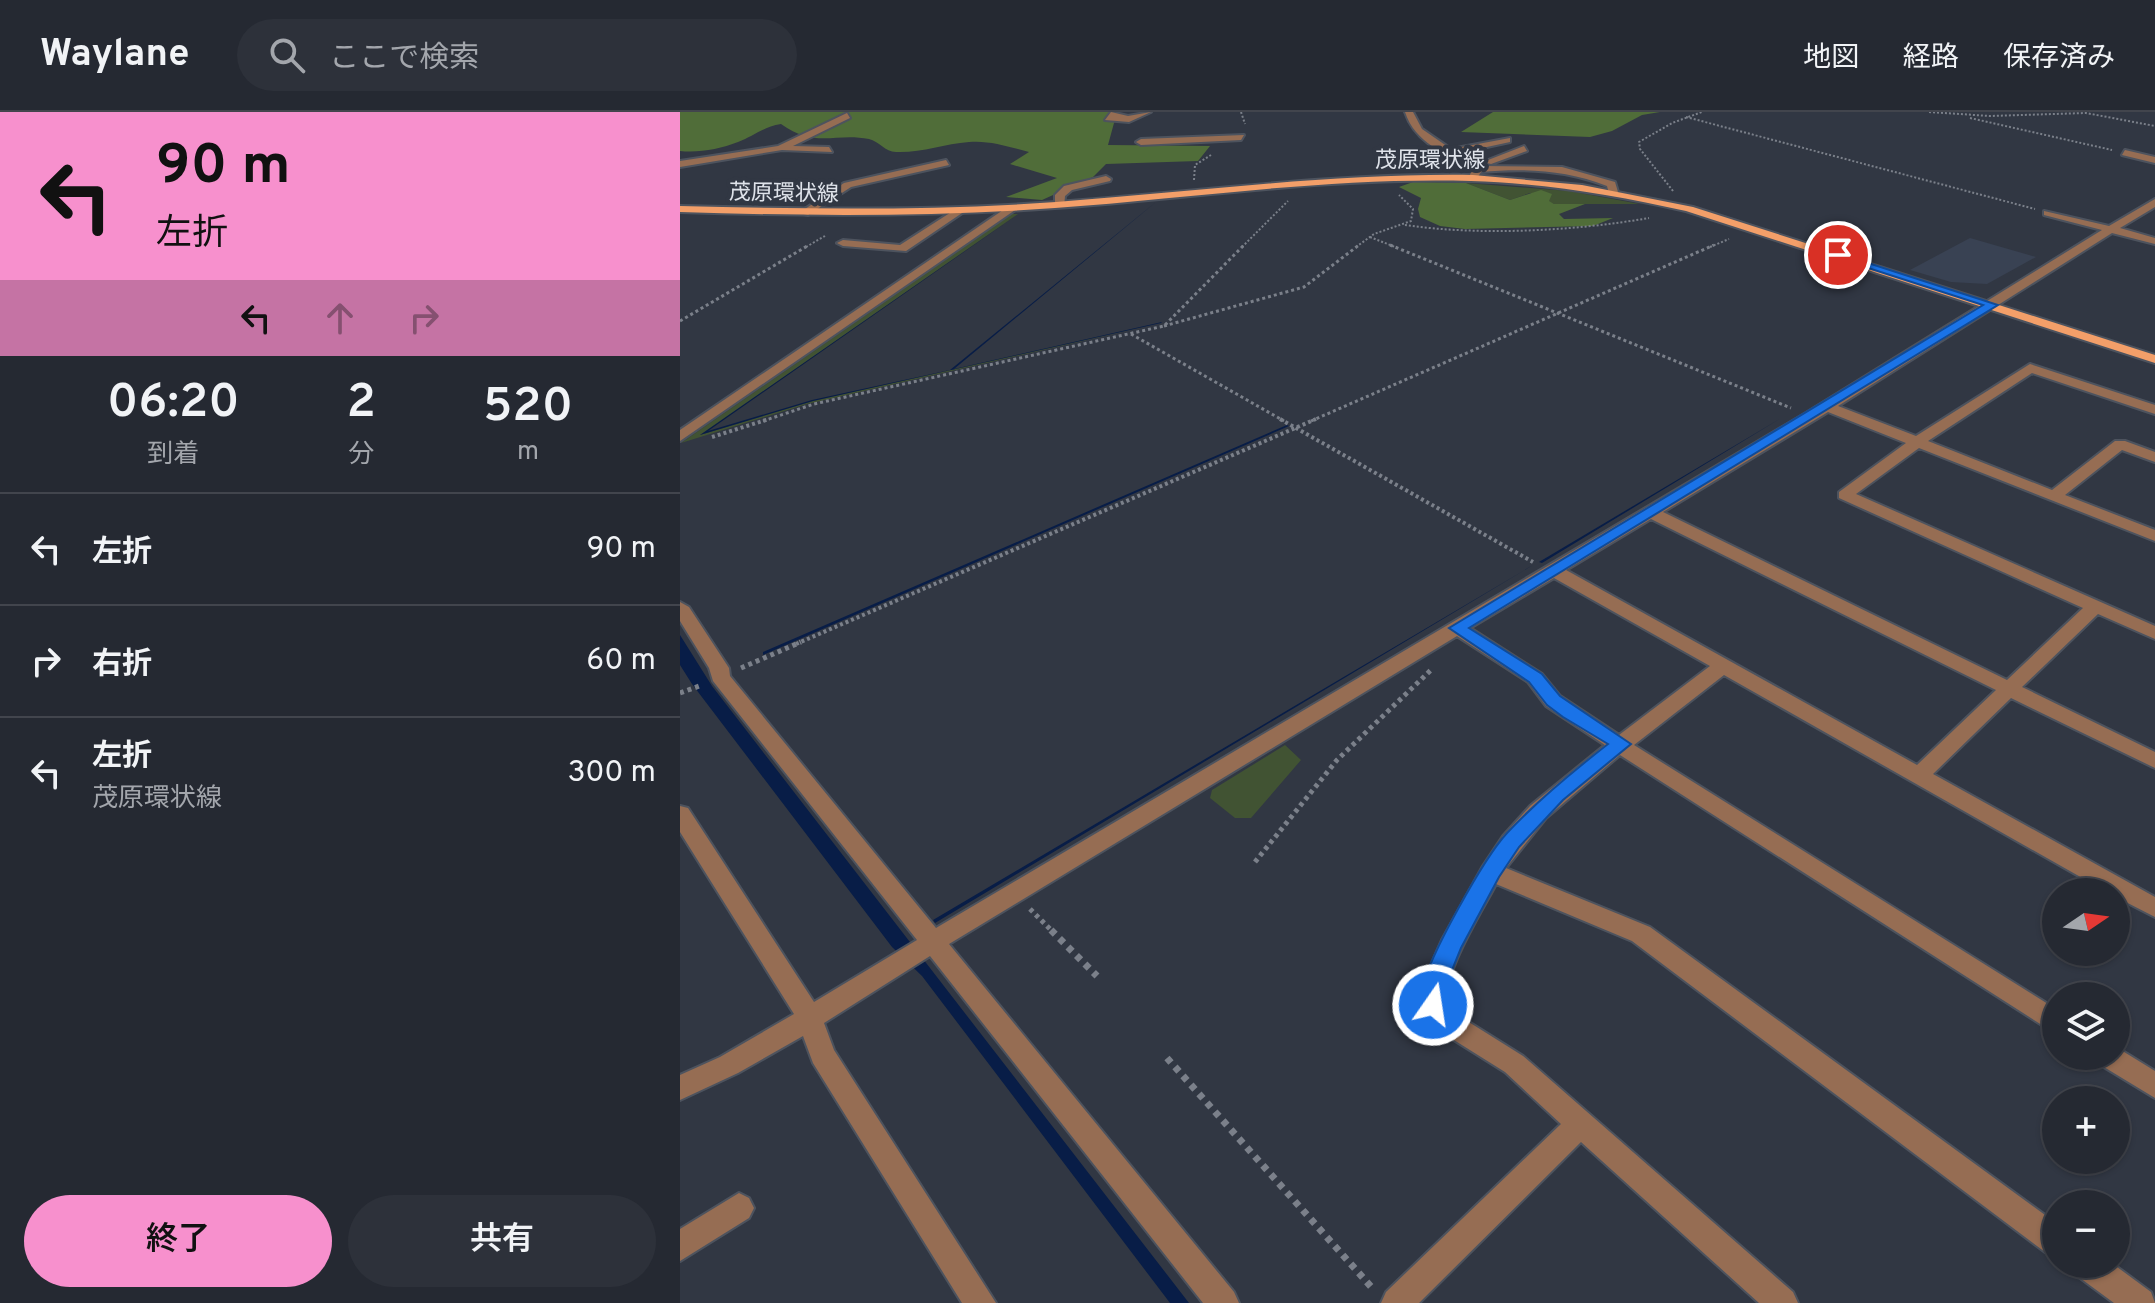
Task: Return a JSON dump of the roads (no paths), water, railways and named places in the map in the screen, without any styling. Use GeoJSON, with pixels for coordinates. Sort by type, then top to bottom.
{"type":"FeatureCollection","features":[{"type":"Feature","properties":{"kind":"main road","name":"茂原環状線"},"geometry":{"type":"LineString","coordinates":[[680,209],[804,213],[960,211],[1476,171],[1613,192],[1682,207],[2155,359]]}},
{"type":"Feature","properties":{"kind":"street"},"geometry":{"type":"LineString","coordinates":[[1111,115],[1108,118],[1129,119],[1147,112]]}},
{"type":"Feature","properties":{"kind":"street"},"geometry":{"type":"LineString","coordinates":[[1409,112],[1412,126],[1476,171],[1531,166],[1566,168],[1611,184],[1613,192]]}},
{"type":"Feature","properties":{"kind":"street"},"geometry":{"type":"LineString","coordinates":[[780,148],[847,116]]}},
{"type":"Feature","properties":{"kind":"street"},"geometry":{"type":"LineString","coordinates":[[1426,125],[1435,144]]}},
{"type":"Feature","properties":{"kind":"street"},"geometry":{"type":"LineString","coordinates":[[1141,142],[1241,137]]}},
{"type":"Feature","properties":{"kind":"street"},"geometry":{"type":"LineString","coordinates":[[1452,152],[1507,140]]}},
{"type":"Feature","properties":{"kind":"street"},"geometry":{"type":"LineString","coordinates":[[680,164],[780,148],[829,150]]}},
{"type":"Feature","properties":{"kind":"street"},"geometry":{"type":"LineString","coordinates":[[1476,171],[1524,149]]}},
{"type":"Feature","properties":{"kind":"street"},"geometry":{"type":"LineString","coordinates":[[2125,153],[2155,160]]}},
{"type":"Feature","properties":{"kind":"street"},"geometry":{"type":"LineString","coordinates":[[804,213],[863,175],[946,163]]}},
{"type":"Feature","properties":{"kind":"street"},"geometry":{"type":"LineString","coordinates":[[1060,205],[1062,191],[1106,179]]}},
{"type":"Feature","properties":{"kind":"street"},"geometry":{"type":"LineString","coordinates":[[680,1088],[729,1065],[810,1018],[1014,892],[1553,572],[1992,305],[2155,202]]}},
{"type":"Feature","properties":{"kind":"street"},"geometry":{"type":"LineString","coordinates":[[680,437],[1013,208]]}},
{"type":"Feature","properties":{"kind":"street"},"geometry":{"type":"LineString","coordinates":[[843,243],[902,249],[960,211]]}},
{"type":"Feature","properties":{"kind":"street"},"geometry":{"type":"LineString","coordinates":[[2048,213],[2155,241]]}},
{"type":"Feature","properties":{"kind":"street"},"geometry":{"type":"LineString","coordinates":[[2155,410],[2030,368],[1917,442],[1845,495],[2155,633]]}},
{"type":"Feature","properties":{"kind":"street"},"geometry":{"type":"LineString","coordinates":[[1819,411],[1917,442],[2155,536]]}},
{"type":"Feature","properties":{"kind":"street"},"geometry":{"type":"LineString","coordinates":[[2054,496],[2120,444],[2155,457]]}},
{"type":"Feature","properties":{"kind":"street"},"geometry":{"type":"LineString","coordinates":[[1651,512],[2155,761]]}},
{"type":"Feature","properties":{"kind":"street"},"geometry":{"type":"LineString","coordinates":[[1553,572],[2155,908]]}},
{"type":"Feature","properties":{"kind":"street"},"geometry":{"type":"LineString","coordinates":[[680,607],[719,668],[720,677],[1223,1303]]}},
{"type":"Feature","properties":{"kind":"street"},"geometry":{"type":"LineString","coordinates":[[1919,775],[2095,607]]}},
{"type":"Feature","properties":{"kind":"street"},"geometry":{"type":"LineString","coordinates":[[1457,628],[1535,678],[1553,701],[1569,713],[2042,1014]]}},
{"type":"Feature","properties":{"kind":"street"},"geometry":{"type":"LineString","coordinates":[[1723,666],[1538,812],[1491,872],[1451,947],[1433,990],[1433,1005],[1439,1017],[1514,1064],[1782,1303]]}},
{"type":"Feature","properties":{"kind":"street"},"geometry":{"type":"LineString","coordinates":[[680,814],[810,1018],[822,1055],[980,1303]]}},
{"type":"Feature","properties":{"kind":"street"},"geometry":{"type":"LineString","coordinates":[[1491,872],[1641,934],[2042,1231]]}},
{"type":"Feature","properties":{"kind":"street"},"geometry":{"type":"LineString","coordinates":[[2130,1070],[2155,1086]]}},
{"type":"Feature","properties":{"kind":"street"},"geometry":{"type":"LineString","coordinates":[[1403,1300],[1581,1123]]}},
{"type":"Feature","properties":{"kind":"street"},"geometry":{"type":"LineString","coordinates":[[680,1246],[739,1208]]}},
{"type":"Feature","properties":{"kind":"street"},"geometry":{"type":"LineString","coordinates":[[2106,1278],[2140,1303]]}},
{"type":"Feature","properties":{"kind":"street"},"geometry":{"type":"LineString","coordinates":[[2148,1303],[2155,1289]]}},
{"type":"Feature","properties":{"kind":"water"},"geometry":{"type":"Polygon","coordinates":[[[1156,202],[954,369],[1161,323],[813,401],[700,435],[1014,217],[708,431],[812,400],[950,370],[1156,202]]]}},
{"type":"Feature","properties":{"kind":"water"},"geometry":{"type":"Polygon","coordinates":[[[1793,411],[1542,563],[1539,562],[1793,411]]]}},
{"type":"Feature","properties":{"kind":"water"},"geometry":{"type":"Polygon","coordinates":[[[1289,426],[763,655],[763,652],[1289,426]]]}},
{"type":"Feature","properties":{"kind":"water"},"geometry":{"type":"Polygon","coordinates":[[[1533,565],[935,923],[933,920],[1533,565]]]}},
{"type":"Feature","properties":{"kind":"water"},"geometry":{"type":"Polygon","coordinates":[[[680,635],[712,686],[1189,1303],[1170,1303],[922,976],[892,947],[692,684],[680,665],[680,635]]]}}]}
